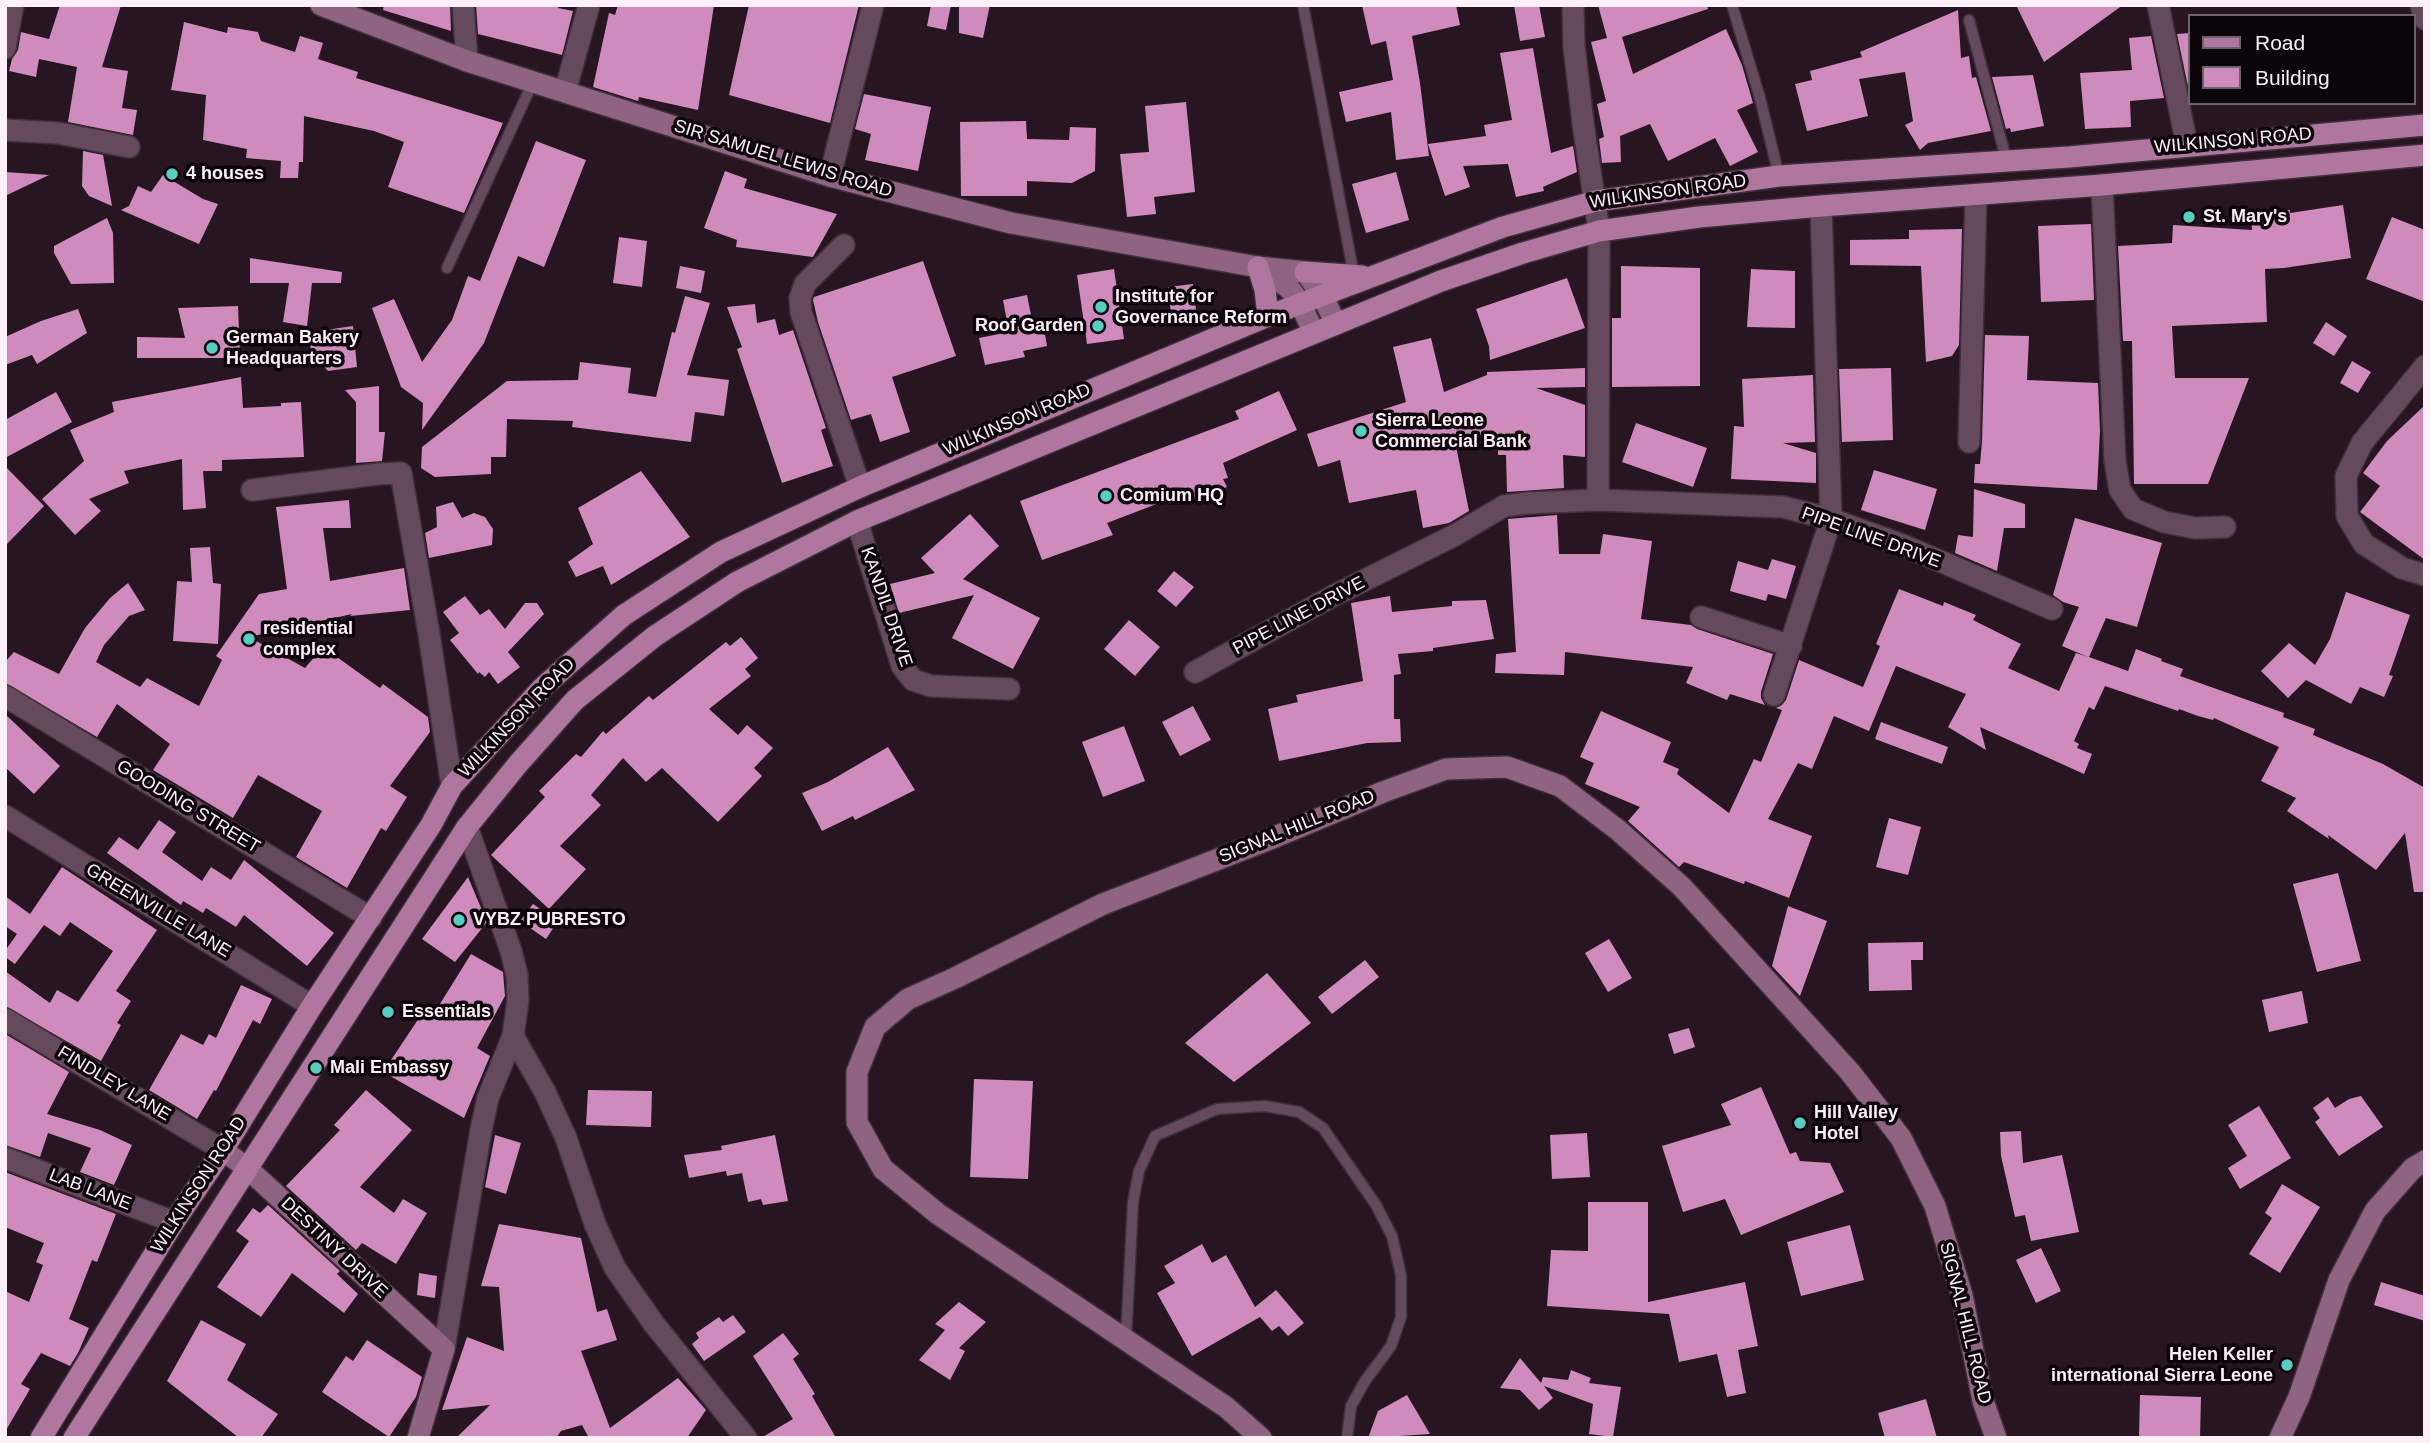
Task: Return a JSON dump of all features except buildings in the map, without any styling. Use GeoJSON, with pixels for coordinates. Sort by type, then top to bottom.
{"type":"FeatureCollection","features":[{"type":"Feature","properties":{"kind":"main road","name":"SIR SAMUEL LEWIS ROAD"},"geometry":{"type":"LineString","coordinates":[[321,5],[467,61],[830,176],[1011,223],[1258,267],[1305,272]]}},
{"type":"Feature","properties":{"kind":"main road","name":"WILKINSON ROAD"},"geometry":{"type":"LineString","coordinates":[[41,1438],[174,1222],[371,918],[452,786],[542,688],[624,615],[721,552],[860,487],[1363,276],[1503,227],[1596,201],[1779,176],[2007,162],[2425,125]]}},
{"type":"Feature","properties":{"kind":"main road","name":"WILKINSON ROAD"},"geometry":{"type":"LineString","coordinates":[[74,1438],[467,827],[575,700],[655,636],[737,582],[858,522],[1314,332],[1441,281],[1599,231],[1821,206],[2102,185],[2425,155]]}},
{"type":"Feature","properties":{"kind":"main road","name":"SIR SAMUEL LEWIS ROAD"},"geometry":{"type":"LineString","coordinates":[[1258,267],[1289,288],[1300,303],[1314,332]]}},
{"type":"Feature","properties":{"kind":"main road"},"geometry":{"type":"LineString","coordinates":[[1258,267],[1265,290],[1268,316]]}},
{"type":"Feature","properties":{"kind":"main road"},"geometry":{"type":"LineString","coordinates":[[1305,272],[1363,276]]}},
{"type":"Feature","properties":{"kind":"main road"},"geometry":{"type":"LineString","coordinates":[[1305,272],[1322,295],[1336,324]]}},
{"type":"Feature","properties":{"kind":"main road","name":"SIGNAL HILL ROAD"},"geometry":{"type":"LineString","coordinates":[[1261,1438],[1226,1407],[938,1214],[883,1169],[858,1122],[857,1072],[875,1027],[908,999],[1103,904],[1446,769],[1507,767],[1560,786],[1618,830],[1682,887],[1850,1072],[1900,1138],[1935,1206],[1962,1295],[1983,1401],[1996,1438]]}},
{"type":"Feature","properties":{"kind":"main road","name":"DESTINY DRIVE"},"geometry":{"type":"LineString","coordinates":[[223,1150],[248,1169],[444,1349]]}},
{"type":"Feature","properties":{"kind":"main road"},"geometry":{"type":"LineString","coordinates":[[2280,1438],[2300,1397],[2339,1280],[2375,1210],[2413,1168],[2425,1161]]}},
{"type":"Feature","properties":{"kind":"main road"},"geometry":{"type":"LineString","coordinates":[[418,1438],[444,1349]]}},
{"type":"Feature","properties":{"kind":"street"},"geometry":{"type":"LineString","coordinates":[[5,48],[13,5]]}},
{"type":"Feature","properties":{"kind":"street"},"geometry":{"type":"LineString","coordinates":[[463,5],[467,61]]}},
{"type":"Feature","properties":{"kind":"street"},"geometry":{"type":"LineString","coordinates":[[565,92],[589,5]]}},
{"type":"Feature","properties":{"kind":"street"},"geometry":{"type":"LineString","coordinates":[[830,176],[873,5]]}},
{"type":"Feature","properties":{"kind":"street"},"geometry":{"type":"LineString","coordinates":[[1573,5],[1574,46],[1599,231],[1598,500]]}},
{"type":"Feature","properties":{"kind":"street"},"geometry":{"type":"LineString","coordinates":[[2158,5],[2187,145]]}},
{"type":"Feature","properties":{"kind":"street"},"geometry":{"type":"LineString","coordinates":[[2421,5],[2425,19]]}},
{"type":"Feature","properties":{"kind":"street"},"geometry":{"type":"LineString","coordinates":[[5,130],[58,133],[129,147]]}},
{"type":"Feature","properties":{"kind":"street"},"geometry":{"type":"LineString","coordinates":[[2102,185],[2115,461],[2120,490],[2133,509],[2164,522],[2195,528],[2225,527]]}},
{"type":"Feature","properties":{"kind":"street"},"geometry":{"type":"LineString","coordinates":[[1969,442],[1976,195]]}},
{"type":"Feature","properties":{"kind":"street"},"geometry":{"type":"LineString","coordinates":[[1774,695],[1831,519],[1821,206]]}},
{"type":"Feature","properties":{"kind":"street"},"geometry":{"type":"LineString","coordinates":[[844,245],[805,284],[800,298],[801,312],[860,487]]}},
{"type":"Feature","properties":{"kind":"street"},"geometry":{"type":"LineString","coordinates":[[2425,366],[2362,443],[2346,476],[2347,516],[2364,544],[2402,568],[2425,575]]}},
{"type":"Feature","properties":{"kind":"street"},"geometry":{"type":"LineString","coordinates":[[252,490],[401,473],[452,786]]}},
{"type":"Feature","properties":{"kind":"street","name":"PIPE LINE DRIVE"},"geometry":{"type":"LineString","coordinates":[[1195,672],[1333,596],[1455,536],[1504,506],[1598,500],[1783,507],[1831,519],[1900,544],[2052,609]]}},
{"type":"Feature","properties":{"kind":"street","name":"KANDIL DRIVE"},"geometry":{"type":"LineString","coordinates":[[858,522],[902,666],[913,680],[930,686],[1009,689]]}},
{"type":"Feature","properties":{"kind":"street"},"geometry":{"type":"LineString","coordinates":[[1701,617],[1791,646]]}},
{"type":"Feature","properties":{"kind":"street","name":"GOODING STREET"},"geometry":{"type":"LineString","coordinates":[[5,696],[371,918]]}},
{"type":"Feature","properties":{"kind":"street","name":"GREENVILLE LANE"},"geometry":{"type":"LineString","coordinates":[[5,816],[313,1006]]}},
{"type":"Feature","properties":{"kind":"street"},"geometry":{"type":"LineString","coordinates":[[444,1349],[481,1130],[488,1098],[513,1036],[518,1000],[517,975],[511,951],[467,827]]}},
{"type":"Feature","properties":{"kind":"street","name":"FINDLEY LANE"},"geometry":{"type":"LineString","coordinates":[[5,1018],[223,1150]]}},
{"type":"Feature","properties":{"kind":"street"},"geometry":{"type":"LineString","coordinates":[[513,1036],[545,1092],[566,1138],[595,1224],[615,1268],[654,1324],[746,1438]]}},
{"type":"Feature","properties":{"kind":"street","name":"LAB LANE"},"geometry":{"type":"LineString","coordinates":[[5,1158],[174,1222]]}},
{"type":"Feature","properties":{"kind":"lane"},"geometry":{"type":"LineString","coordinates":[[1303,5],[1363,276]]}},
{"type":"Feature","properties":{"kind":"lane"},"geometry":{"type":"LineString","coordinates":[[1732,5],[1760,98],[1779,176]]}},
{"type":"Feature","properties":{"kind":"lane"},"geometry":{"type":"LineString","coordinates":[[1969,20],[2007,162]]}},
{"type":"Feature","properties":{"kind":"lane"},"geometry":{"type":"LineString","coordinates":[[447,268],[533,82]]}},
{"type":"Feature","properties":{"kind":"lane"},"geometry":{"type":"LineString","coordinates":[[1126,1339],[1133,1202],[1139,1171],[1156,1136],[1217,1110],[1265,1106],[1299,1112],[1323,1128],[1376,1205],[1392,1236],[1401,1275],[1401,1317],[1391,1346],[1365,1381],[1351,1406],[1347,1438]]}},
{"type":"Feature","properties":{"kind":"place","name":"4 houses"},"geometry":{"type":"Point","coordinates":[172,174]}},
{"type":"Feature","properties":{"kind":"place","name":"St. Mary's"},"geometry":{"type":"Point","coordinates":[2189,217]}},
{"type":"Feature","properties":{"kind":"place","name":"Institute for Governance Reform"},"geometry":{"type":"Point","coordinates":[1101,307]}},
{"type":"Feature","properties":{"kind":"place","name":"Roof Garden"},"geometry":{"type":"Point","coordinates":[1098,326]}},
{"type":"Feature","properties":{"kind":"place","name":"German Bakery Headquarters"},"geometry":{"type":"Point","coordinates":[212,348]}},
{"type":"Feature","properties":{"kind":"place","name":"Sierra Leone Commercial Bank"},"geometry":{"type":"Point","coordinates":[1361,431]}},
{"type":"Feature","properties":{"kind":"place","name":"Comium HQ"},"geometry":{"type":"Point","coordinates":[1106,496]}},
{"type":"Feature","properties":{"kind":"place","name":"residential complex"},"geometry":{"type":"Point","coordinates":[249,639]}},
{"type":"Feature","properties":{"kind":"place","name":"VYBZ PUBRESTO"},"geometry":{"type":"Point","coordinates":[459,920]}},
{"type":"Feature","properties":{"kind":"place","name":"Essentials"},"geometry":{"type":"Point","coordinates":[388,1012]}},
{"type":"Feature","properties":{"kind":"place","name":"Mali Embassy"},"geometry":{"type":"Point","coordinates":[316,1068]}},
{"type":"Feature","properties":{"kind":"place","name":"Hill Valley Hotel"},"geometry":{"type":"Point","coordinates":[1800,1123]}},
{"type":"Feature","properties":{"kind":"place","name":"Helen Keller international Sierra Leone"},"geometry":{"type":"Point","coordinates":[2287,1365]}}]}
